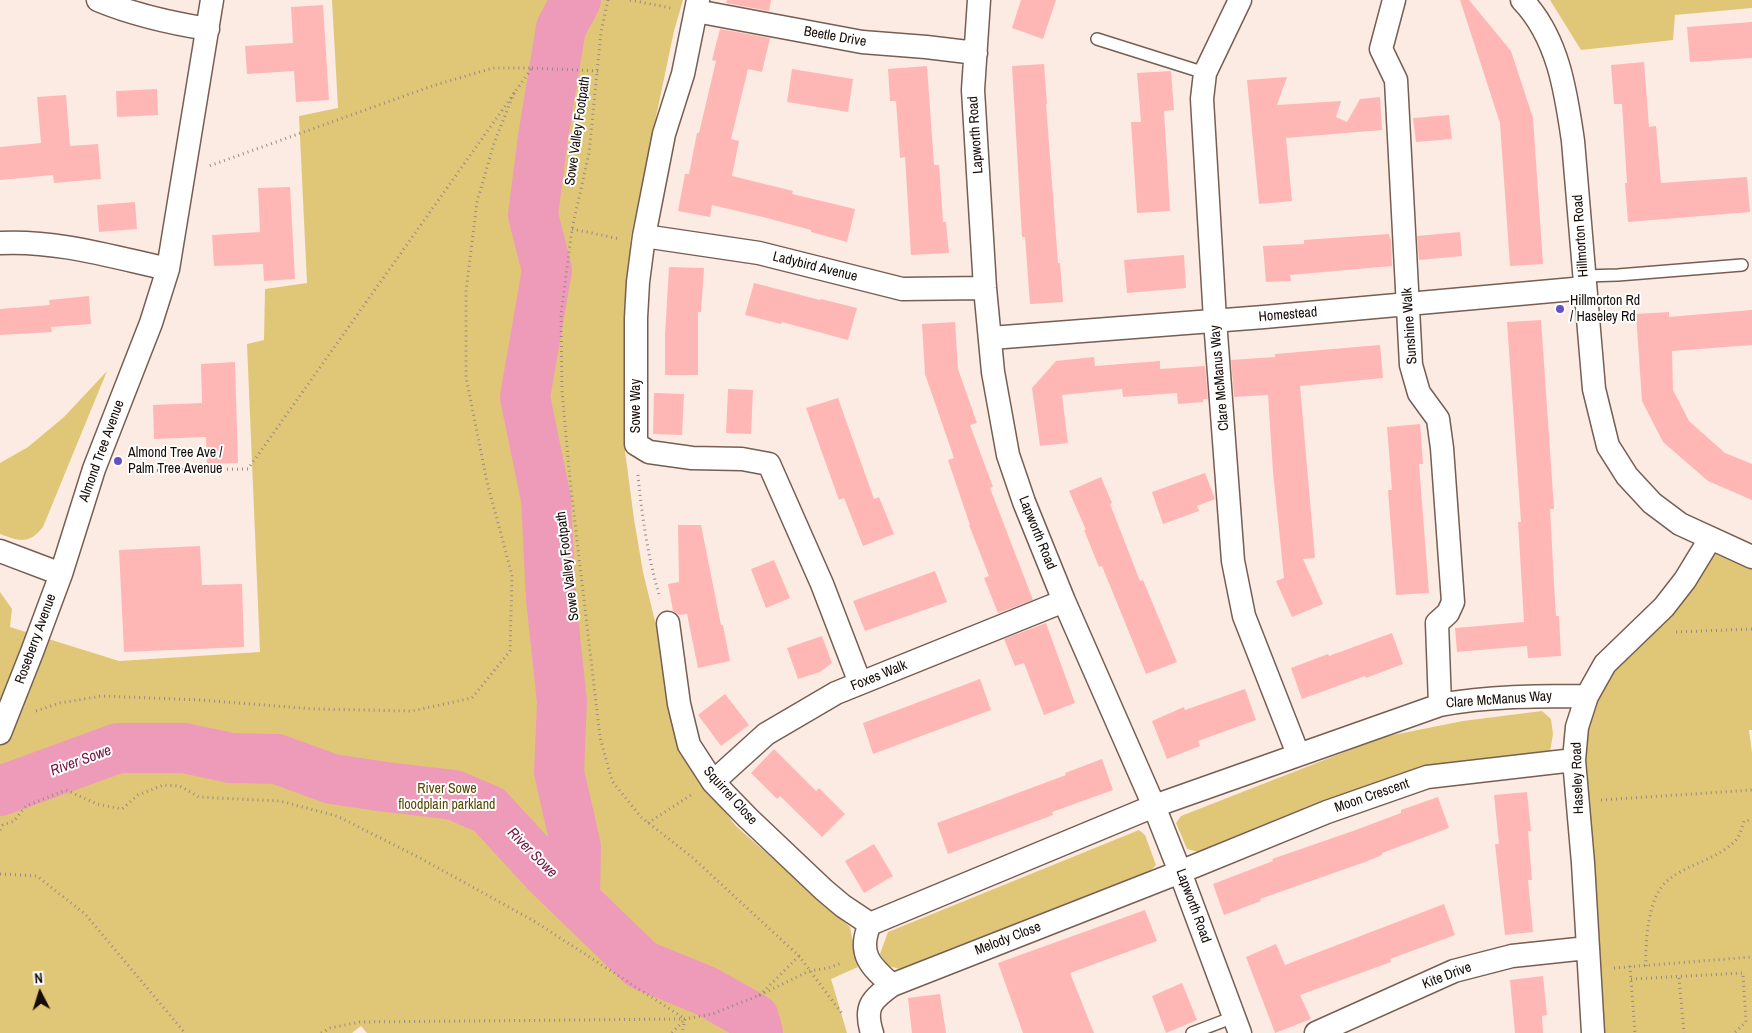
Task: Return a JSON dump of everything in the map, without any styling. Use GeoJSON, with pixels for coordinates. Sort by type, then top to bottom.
{"type":"FeatureCollection","features":[{"type":"Feature","properties":{"kind":"street"},"geometry":{"type":"LineString","coordinates":[[98,0],[127,12],[161,21],[208,29]]}},
{"type":"Feature","properties":{"kind":"street","name":"Almond Tree Avenue"},"geometry":{"type":"LineString","coordinates":[[60,574],[94,469],[151,323],[168,269],[212,0]]}},
{"type":"Feature","properties":{"kind":"street","name":"Lapworth Road"},"geometry":{"type":"LineString","coordinates":[[979,0],[973,90],[985,288],[993,372],[1008,455],[1024,502],[1064,601],[1154,806],[1237,1025]]}},
{"type":"Feature","properties":{"kind":"street","name":"Clare McManus Way"},"geometry":{"type":"LineString","coordinates":[[1240,0],[1205,73],[1202,99],[1215,320],[1233,561],[1244,616],[1298,754]]}},
{"type":"Feature","properties":{"kind":"street","name":"Sunshine Walk"},"geometry":{"type":"LineString","coordinates":[[1394,0],[1381,48],[1396,80],[1411,365],[1419,393],[1438,419],[1443,458],[1453,602],[1448,613],[1438,623],[1440,705]]}},
{"type":"Feature","properties":{"kind":"street","name":"Hillmorton Road"},"geometry":{"type":"LineString","coordinates":[[1522,0],[1542,26],[1558,66],[1565,90],[1574,141],[1594,388],[1608,446],[1627,476],[1652,502],[1680,524],[1752,557]]}},
{"type":"Feature","properties":{"kind":"street","name":"Beetle Drive"},"geometry":{"type":"LineString","coordinates":[[697,5],[862,42],[976,53]]}},
{"type":"Feature","properties":{"kind":"street","name":"Sowe Way"},"geometry":{"type":"LineString","coordinates":[[697,5],[683,74],[664,134],[644,236],[638,282],[636,318],[636,444],[649,452],[692,458],[742,459],[768,464],[822,584],[860,684]]}},
{"type":"Feature","properties":{"kind":"street","name":"Ladybird Avenue"},"geometry":{"type":"LineString","coordinates":[[644,236],[759,254],[902,289],[985,288]]}},
{"type":"Feature","properties":{"kind":"street"},"geometry":{"type":"LineString","coordinates":[[0,243],[35,243],[57,246],[168,269]]}},
{"type":"Feature","properties":{"kind":"street","name":"Homestead"},"geometry":{"type":"LineString","coordinates":[[991,338],[1408,304],[1584,282]]}},
{"type":"Feature","properties":{"kind":"street","name":"Haseley Road"},"geometry":{"type":"LineString","coordinates":[[1592,1033],[1574,760],[1577,727],[1587,696],[1605,664],[1647,625],[1685,580],[1710,539]]}},
{"type":"Feature","properties":{"kind":"street"},"geometry":{"type":"LineString","coordinates":[[0,551],[60,574]]}},
{"type":"Feature","properties":{"kind":"street","name":"Roseberry Avenue"},"geometry":{"type":"LineString","coordinates":[[2,729],[60,574]]}},
{"type":"Feature","properties":{"kind":"street","name":"Foxes Walk"},"geometry":{"type":"LineString","coordinates":[[713,782],[766,734],[836,693],[1064,601]]}},
{"type":"Feature","properties":{"kind":"street","name":"Squirrel Close"},"geometry":{"type":"LineString","coordinates":[[668,623],[679,704],[689,745],[713,782],[818,884],[843,906],[870,924]]}},
{"type":"Feature","properties":{"kind":"street","name":"Clare McManus Way"},"geometry":{"type":"LineString","coordinates":[[1154,806],[1440,705],[1467,700],[1495,698],[1587,696]]}},
{"type":"Feature","properties":{"kind":"street","name":"Moon Crescent"},"geometry":{"type":"LineString","coordinates":[[1180,872],[1327,812],[1427,777],[1574,760]]}},
{"type":"Feature","properties":{"kind":"street"},"geometry":{"type":"LineString","coordinates":[[892,985],[875,970],[866,954],[864,938],[870,924],[1154,806]]}},
{"type":"Feature","properties":{"kind":"street","name":"Melody Close"},"geometry":{"type":"LineString","coordinates":[[872,1033],[867,1018],[874,998],[892,985],[1180,872]]}},
{"type":"Feature","properties":{"kind":"street","name":"Kite Drive"},"geometry":{"type":"LineString","coordinates":[[1316,1033],[1454,971],[1512,956],[1588,959]]}},
{"type":"Feature","properties":{"kind":"lane"},"geometry":{"type":"LineString","coordinates":[[1097,39],[1205,73]]}},
{"type":"Feature","properties":{"kind":"lane"},"geometry":{"type":"LineString","coordinates":[[1584,282],[1618,275],[1742,265]]}},
{"type":"Feature","properties":{"kind":"lane"},"geometry":{"type":"LineString","coordinates":[[1192,1033],[1237,1025]]}},
{"type":"Feature","properties":{"kind":"path","name":"Sowe Valley Footpath"},"geometry":{"type":"LineString","coordinates":[[608,0],[601,32],[589,152],[572,229],[561,315],[562,391],[570,480],[600,737],[612,781],[641,817],[693,858],[798,956],[847,1019]]}},
{"type":"Feature","properties":{"kind":"path"},"geometry":{"type":"LineString","coordinates":[[630,0],[682,11],[697,5]]}},
{"type":"Feature","properties":{"kind":"path"},"geometry":{"type":"LineString","coordinates":[[185,166],[205,168],[432,86],[493,68],[598,71]]}},
{"type":"Feature","properties":{"kind":"path"},"geometry":{"type":"LineString","coordinates":[[127,472],[248,469],[532,68]]}},
{"type":"Feature","properties":{"kind":"path"},"geometry":{"type":"LineString","coordinates":[[2,729],[32,712],[60,702],[102,696],[200,700],[314,709],[412,711],[472,698],[510,651],[512,575],[488,482],[466,377],[466,291],[477,202],[494,143],[515,91]]}},
{"type":"Feature","properties":{"kind":"path"},"geometry":{"type":"LineString","coordinates":[[572,229],[629,241],[644,236]]}},
{"type":"Feature","properties":{"kind":"path"},"geometry":{"type":"LineString","coordinates":[[636,444],[642,514],[651,567],[668,623]]}},
{"type":"Feature","properties":{"kind":"path"},"geometry":{"type":"LineString","coordinates":[[1647,625],[1667,632],[1752,629]]}},
{"type":"Feature","properties":{"kind":"path"},"geometry":{"type":"LineString","coordinates":[[648,823],[713,782]]}},
{"type":"Feature","properties":{"kind":"path"},"geometry":{"type":"LineString","coordinates":[[0,830],[3,825],[14,821],[26,806],[66,790],[97,804],[122,809],[138,795],[163,785],[180,786],[199,797],[280,801],[338,816],[420,858],[534,921],[685,1019]]}},
{"type":"Feature","properties":{"kind":"path"},"geometry":{"type":"LineString","coordinates":[[1578,801],[1752,790]]}},
{"type":"Feature","properties":{"kind":"path"},"geometry":{"type":"LineString","coordinates":[[1646,966],[1645,947],[1648,922],[1655,900],[1666,882],[1691,867],[1716,856],[1738,838],[1744,821],[1752,820]]}},
{"type":"Feature","properties":{"kind":"path"},"geometry":{"type":"LineString","coordinates":[[0,874],[36,876],[85,914],[185,1033]]}},
{"type":"Feature","properties":{"kind":"path"},"geometry":{"type":"LineString","coordinates":[[321,1033],[330,1028],[360,1022],[685,1019],[712,1014],[760,995],[809,971],[828,968],[866,954]]}},
{"type":"Feature","properties":{"kind":"path"},"geometry":{"type":"LineString","coordinates":[[760,995],[798,956]]}},
{"type":"Feature","properties":{"kind":"path"},"geometry":{"type":"LineString","coordinates":[[1588,959],[1630,966],[1646,966],[1752,957]]}},
{"type":"Feature","properties":{"kind":"path"},"geometry":{"type":"LineString","coordinates":[[1630,966],[1635,1033]]}},
{"type":"Feature","properties":{"kind":"path"},"geometry":{"type":"LineString","coordinates":[[1631,979],[1679,978],[1743,973],[1746,1022],[1734,1033]]}},
{"type":"Feature","properties":{"kind":"path"},"geometry":{"type":"LineString","coordinates":[[1679,978],[1684,1033]]}},
{"type":"Feature","properties":{"kind":"path"},"geometry":{"type":"LineString","coordinates":[[672,1033],[685,1019]]}},
{"type":"Feature","properties":{"kind":"path"},"geometry":{"type":"LineString","coordinates":[[682,1033],[685,1019]]}},
{"type":"Feature","properties":{"kind":"green space","name":"River Sowe floodplain parkland"},"geometry":{"type":"Polygon","coordinates":[[[332,0],[683,0],[674,31],[631,236],[625,326],[625,451],[634,519],[643,572],[664,658],[680,754],[736,826],[850,927],[858,967],[831,979],[847,1033],[367,1033],[361,1026],[352,1033],[0,1033],[0,592],[12,609],[10,627],[119,661],[260,652],[247,344],[264,340],[265,289],[307,283],[299,116],[338,108],[332,0]]]}},
{"type":"Feature","properties":{"kind":"green space"},"geometry":{"type":"Polygon","coordinates":[[[1550,0],[1752,0],[1752,8],[1675,15],[1673,40],[1581,50],[1550,0]]]}},
{"type":"Feature","properties":{"kind":"green space"},"geometry":{"type":"Polygon","coordinates":[[[107,371],[43,527],[33,537],[23,540],[0,534],[0,463],[28,447],[64,417],[107,371]]]}},
{"type":"Feature","properties":{"kind":"green space"},"geometry":{"type":"Polygon","coordinates":[[[1716,547],[1752,564],[1752,730],[1749,730],[1752,753],[1752,1033],[1601,1033],[1584,758],[1587,726],[1596,699],[1613,670],[1716,547]]]}},
{"type":"Feature","properties":{"kind":"green space"},"geometry":{"type":"Polygon","coordinates":[[[1542,711],[1551,719],[1553,734],[1550,752],[1416,772],[1354,790],[1199,852],[1187,849],[1176,823],[1181,816],[1383,737],[1463,721],[1542,711]]]}},
{"type":"Feature","properties":{"kind":"green space"},"geometry":{"type":"Polygon","coordinates":[[[1139,830],[1145,835],[1156,865],[1150,871],[900,969],[888,966],[880,954],[888,932],[1139,830]]]}},
{"type":"Feature","properties":{"kind":"building"},"geometry":{"type":"Polygon","coordinates":[[[727,0],[771,0],[769,11],[726,3],[727,0]]]}},
{"type":"Feature","properties":{"kind":"building"},"geometry":{"type":"Polygon","coordinates":[[[1021,0],[1056,0],[1043,39],[1012,28],[1021,0]]]}},
{"type":"Feature","properties":{"kind":"building"},"geometry":{"type":"Polygon","coordinates":[[[1460,0],[1469,0],[1511,51],[1533,118],[1543,264],[1510,266],[1500,123],[1460,0]]]}},
{"type":"Feature","properties":{"kind":"building"},"geometry":{"type":"Polygon","coordinates":[[[323,5],[329,100],[296,102],[294,71],[247,74],[245,46],[293,43],[291,7],[323,5]]]}},
{"type":"Feature","properties":{"kind":"building"},"geometry":{"type":"Polygon","coordinates":[[[1752,22],[1752,58],[1690,62],[1687,27],[1752,22]]]}},
{"type":"Feature","properties":{"kind":"building"},"geometry":{"type":"Polygon","coordinates":[[[720,29],[770,38],[762,72],[748,69],[731,139],[739,141],[732,176],[793,191],[792,194],[855,209],[847,242],[811,232],[811,230],[712,205],[710,217],[678,211],[685,174],[689,174],[697,133],[699,133],[716,61],[712,60],[720,29]]]}},
{"type":"Feature","properties":{"kind":"building"},"geometry":{"type":"Polygon","coordinates":[[[1644,62],[1649,127],[1656,126],[1661,183],[1747,177],[1750,212],[1628,222],[1622,104],[1614,104],[1611,65],[1644,62]]]}},
{"type":"Feature","properties":{"kind":"building"},"geometry":{"type":"Polygon","coordinates":[[[1044,64],[1058,263],[1060,263],[1063,302],[1030,304],[1025,237],[1022,237],[1012,66],[1044,64]]]}},
{"type":"Feature","properties":{"kind":"building"},"geometry":{"type":"Polygon","coordinates":[[[927,66],[934,165],[939,165],[943,222],[946,222],[949,253],[911,255],[905,157],[900,158],[896,101],[890,101],[888,69],[927,66]]]}},
{"type":"Feature","properties":{"kind":"building"},"geometry":{"type":"Polygon","coordinates":[[[792,69],[853,79],[848,112],[787,102],[792,69]]]}},
{"type":"Feature","properties":{"kind":"building"},"geometry":{"type":"Polygon","coordinates":[[[1171,71],[1174,110],[1164,111],[1170,211],[1137,213],[1131,122],[1141,122],[1137,73],[1171,71]]]}},
{"type":"Feature","properties":{"kind":"building"},"geometry":{"type":"Polygon","coordinates":[[[1287,77],[1277,105],[1341,101],[1336,117],[1347,122],[1360,99],[1380,97],[1382,130],[1286,138],[1292,201],[1259,204],[1247,80],[1287,77]]]}},
{"type":"Feature","properties":{"kind":"building"},"geometry":{"type":"Polygon","coordinates":[[[157,89],[158,115],[117,117],[116,91],[157,89]]]}},
{"type":"Feature","properties":{"kind":"building"},"geometry":{"type":"Polygon","coordinates":[[[66,95],[70,146],[98,144],[101,179],[54,183],[53,175],[0,180],[0,147],[41,143],[37,97],[66,95]]]}},
{"type":"Feature","properties":{"kind":"building"},"geometry":{"type":"Polygon","coordinates":[[[1449,115],[1452,139],[1416,142],[1413,118],[1449,115]]]}},
{"type":"Feature","properties":{"kind":"building"},"geometry":{"type":"Polygon","coordinates":[[[290,187],[295,279],[264,281],[263,264],[214,266],[212,235],[260,232],[258,188],[290,187]]]}},
{"type":"Feature","properties":{"kind":"building"},"geometry":{"type":"Polygon","coordinates":[[[135,202],[137,229],[99,232],[97,205],[135,202]]]}},
{"type":"Feature","properties":{"kind":"building"},"geometry":{"type":"Polygon","coordinates":[[[1460,232],[1462,256],[1419,260],[1417,236],[1460,232]]]}},
{"type":"Feature","properties":{"kind":"building"},"geometry":{"type":"Polygon","coordinates":[[[1389,234],[1391,238],[1392,266],[1290,275],[1291,281],[1266,282],[1263,246],[1304,244],[1304,240],[1389,234]]]}},
{"type":"Feature","properties":{"kind":"building"},"geometry":{"type":"Polygon","coordinates":[[[1184,255],[1186,288],[1127,293],[1124,260],[1184,255]]]}},
{"type":"Feature","properties":{"kind":"building"},"geometry":{"type":"Polygon","coordinates":[[[669,267],[704,268],[701,312],[698,312],[698,375],[665,375],[669,267]]]}},
{"type":"Feature","properties":{"kind":"building"},"geometry":{"type":"Polygon","coordinates":[[[754,283],[857,308],[848,340],[782,322],[781,324],[745,315],[754,283]]]}},
{"type":"Feature","properties":{"kind":"building"},"geometry":{"type":"Polygon","coordinates":[[[89,296],[91,324],[51,327],[52,332],[0,335],[0,309],[50,305],[49,300],[89,296]]]}},
{"type":"Feature","properties":{"kind":"building"},"geometry":{"type":"Polygon","coordinates":[[[1752,310],[1752,345],[1672,351],[1673,390],[1689,421],[1725,453],[1752,464],[1752,500],[1708,481],[1663,442],[1642,401],[1636,314],[1669,312],[1669,317],[1752,310]]]}},
{"type":"Feature","properties":{"kind":"building"},"geometry":{"type":"Polygon","coordinates":[[[1541,320],[1554,509],[1550,509],[1554,584],[1556,616],[1559,616],[1561,656],[1528,658],[1527,646],[1457,652],[1455,628],[1524,622],[1518,522],[1521,522],[1507,322],[1541,320]]]}},
{"type":"Feature","properties":{"kind":"building"},"geometry":{"type":"Polygon","coordinates":[[[955,322],[958,369],[977,423],[970,425],[993,487],[990,488],[1033,600],[998,613],[984,578],[989,576],[969,525],[948,460],[954,458],[925,374],[922,324],[955,322]]]}},
{"type":"Feature","properties":{"kind":"building"},"geometry":{"type":"Polygon","coordinates":[[[1380,345],[1383,378],[1300,386],[1315,558],[1303,559],[1323,604],[1292,617],[1276,581],[1284,578],[1273,472],[1268,395],[1234,397],[1231,360],[1275,357],[1275,354],[1380,345]]]}},
{"type":"Feature","properties":{"kind":"building"},"geometry":{"type":"Polygon","coordinates":[[[1094,357],[1095,366],[1160,361],[1160,369],[1205,366],[1208,399],[1203,399],[1203,402],[1178,404],[1177,393],[1123,397],[1122,389],[1062,395],[1068,443],[1040,446],[1032,388],[1056,361],[1094,357]]]}},
{"type":"Feature","properties":{"kind":"building"},"geometry":{"type":"Polygon","coordinates":[[[235,362],[238,463],[207,464],[206,437],[154,439],[153,405],[202,403],[201,364],[235,362]]]}},
{"type":"Feature","properties":{"kind":"building"},"geometry":{"type":"Polygon","coordinates":[[[728,389],[753,390],[751,434],[726,433],[728,389]]]}},
{"type":"Feature","properties":{"kind":"building"},"geometry":{"type":"Polygon","coordinates":[[[654,393],[684,394],[682,435],[653,434],[654,393]]]}},
{"type":"Feature","properties":{"kind":"building"},"geometry":{"type":"Polygon","coordinates":[[[838,398],[874,499],[879,497],[894,534],[863,546],[844,498],[839,500],[806,408],[838,398]]]}},
{"type":"Feature","properties":{"kind":"building"},"geometry":{"type":"Polygon","coordinates":[[[1420,424],[1423,464],[1419,464],[1429,593],[1396,595],[1388,490],[1392,490],[1387,427],[1420,424]]]}},
{"type":"Feature","properties":{"kind":"building"},"geometry":{"type":"Polygon","coordinates":[[[1205,473],[1215,499],[1197,506],[1199,511],[1163,524],[1152,492],[1205,473]]]}},
{"type":"Feature","properties":{"kind":"building"},"geometry":{"type":"Polygon","coordinates":[[[1101,477],[1140,581],[1143,580],[1177,662],[1146,674],[1102,566],[1099,567],[1069,491],[1101,477]]]}},
{"type":"Feature","properties":{"kind":"building"},"geometry":{"type":"Polygon","coordinates":[[[678,525],[701,525],[730,661],[698,668],[687,614],[679,615],[673,611],[668,584],[679,582],[678,525]]]}},
{"type":"Feature","properties":{"kind":"building"},"geometry":{"type":"Polygon","coordinates":[[[200,546],[202,585],[242,584],[244,647],[124,652],[119,550],[200,546]]]}},
{"type":"Feature","properties":{"kind":"building"},"geometry":{"type":"Polygon","coordinates":[[[774,560],[790,598],[766,608],[751,569],[774,560]]]}},
{"type":"Feature","properties":{"kind":"building"},"geometry":{"type":"Polygon","coordinates":[[[935,571],[947,602],[865,631],[853,601],[935,571]]]}},
{"type":"Feature","properties":{"kind":"building"},"geometry":{"type":"Polygon","coordinates":[[[1046,623],[1075,703],[1044,715],[1024,663],[1015,666],[1004,639],[1046,623]]]}},
{"type":"Feature","properties":{"kind":"building"},"geometry":{"type":"Polygon","coordinates":[[[1392,633],[1403,664],[1302,699],[1291,668],[1392,633]]]}},
{"type":"Feature","properties":{"kind":"building"},"geometry":{"type":"Polygon","coordinates":[[[822,636],[832,663],[820,672],[798,679],[787,648],[822,636]]]}},
{"type":"Feature","properties":{"kind":"building"},"geometry":{"type":"Polygon","coordinates":[[[980,679],[991,710],[873,754],[863,723],[980,679]]]}},
{"type":"Feature","properties":{"kind":"building"},"geometry":{"type":"Polygon","coordinates":[[[1245,689],[1256,720],[1198,741],[1200,746],[1167,759],[1152,721],[1184,707],[1185,710],[1245,689]]]}},
{"type":"Feature","properties":{"kind":"building"},"geometry":{"type":"Polygon","coordinates":[[[725,694],[749,725],[721,746],[698,715],[725,694]]]}},
{"type":"Feature","properties":{"kind":"building"},"geometry":{"type":"Polygon","coordinates":[[[774,749],[816,791],[819,788],[845,814],[822,837],[780,796],[777,799],[751,773],[774,749]]]}},
{"type":"Feature","properties":{"kind":"building"},"geometry":{"type":"Polygon","coordinates":[[[1102,759],[1113,790],[1052,812],[1053,815],[948,854],[937,823],[1066,775],[1065,773],[1102,759]]]}},
{"type":"Feature","properties":{"kind":"building"},"geometry":{"type":"Polygon","coordinates":[[[1527,792],[1531,831],[1528,831],[1532,880],[1528,880],[1533,932],[1505,935],[1495,844],[1499,844],[1494,795],[1527,792]]]}},
{"type":"Feature","properties":{"kind":"building"},"geometry":{"type":"Polygon","coordinates":[[[1438,797],[1449,828],[1382,853],[1382,855],[1365,862],[1260,899],[1261,901],[1224,915],[1213,884],[1273,861],[1272,859],[1353,831],[1401,813],[1401,810],[1438,797]]]}},
{"type":"Feature","properties":{"kind":"building"},"geometry":{"type":"Polygon","coordinates":[[[874,844],[893,876],[864,893],[845,861],[874,844]]]}},
{"type":"Feature","properties":{"kind":"building"},"geometry":{"type":"Polygon","coordinates":[[[1444,904],[1455,935],[1390,959],[1391,962],[1300,995],[1311,1019],[1275,1033],[1246,957],[1276,944],[1285,965],[1444,904]]]}},
{"type":"Feature","properties":{"kind":"building"},"geometry":{"type":"Polygon","coordinates":[[[1145,910],[1157,941],[1070,973],[1094,1033],[1023,1033],[998,963],[1145,910]]]}},
{"type":"Feature","properties":{"kind":"building"},"geometry":{"type":"Polygon","coordinates":[[[1543,976],[1547,1015],[1542,1016],[1543,1033],[1515,1033],[1510,980],[1543,976]]]}},
{"type":"Feature","properties":{"kind":"building"},"geometry":{"type":"Polygon","coordinates":[[[1182,983],[1197,1020],[1166,1033],[1152,996],[1182,983]]]}},
{"type":"Feature","properties":{"kind":"building"},"geometry":{"type":"Polygon","coordinates":[[[940,994],[946,1033],[912,1033],[908,998],[940,994]]]}},
{"type":"Feature","properties":{"kind":"waterway"},"geometry":{"type":"LineString","coordinates":[[575,899],[576,847],[559,772],[562,702],[551,599],[546,499],[525,397],[547,270],[533,215],[543,137],[561,28],[576,0]]}},
{"type":"Feature","properties":{"kind":"waterway","name":"River Sowe"},"geometry":{"type":"LineString","coordinates":[[0,791],[118,748],[184,748],[231,758],[277,759],[332,779],[454,795],[489,810],[547,873],[642,965],[706,991],[754,1018],[758,1033]]}},
{"type":"Feature","properties":{"kind":"place","name":"Hillmorton Rd / Haseley Rd"},"geometry":{"type":"Point","coordinates":[1560,309]}},
{"type":"Feature","properties":{"kind":"place","name":"Almond Tree Ave / Palm Tree Avenue"},"geometry":{"type":"Point","coordinates":[118,461]}}]}
